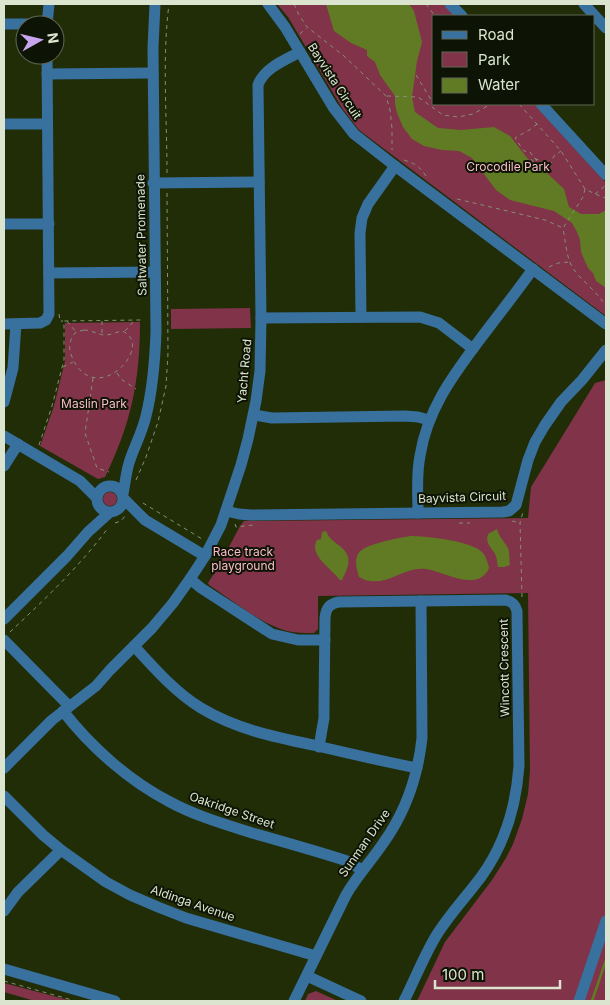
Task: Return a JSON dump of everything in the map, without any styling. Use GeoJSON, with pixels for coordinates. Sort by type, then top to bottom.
{"type":"FeatureCollection","features":[{"type":"Feature","properties":{"kind":"street","name":"Saltwater Promenade"},"geometry":{"type":"LineString","coordinates":[[123,496],[129,463],[141,434],[153,382],[155,272],[153,31],[156,4]]}},
{"type":"Feature","properties":{"kind":"street","name":"Bayvista Circuit"},"geometry":{"type":"LineString","coordinates":[[268,4],[279,18],[333,108],[346,126],[363,142],[400,164],[606,324]]}},
{"type":"Feature","properties":{"kind":"street"},"geometry":{"type":"LineString","coordinates":[[450,4],[461,15]]}},
{"type":"Feature","properties":{"kind":"street"},"geometry":{"type":"LineString","coordinates":[[584,4],[594,15]]}},
{"type":"Feature","properties":{"kind":"street"},"geometry":{"type":"LineString","coordinates":[[595,16],[606,28]]}},
{"type":"Feature","properties":{"kind":"street","name":"Yacht Road"},"geometry":{"type":"LineString","coordinates":[[4,768],[43,729],[96,686],[134,646],[162,615],[190,579],[218,533],[245,451],[254,415],[260,371],[258,92],[260,81],[267,71],[300,52]]}},
{"type":"Feature","properties":{"kind":"street"},"geometry":{"type":"LineString","coordinates":[[4,324],[40,323],[47,318],[49,311],[47,65]]}},
{"type":"Feature","properties":{"kind":"street"},"geometry":{"type":"LineString","coordinates":[[47,74],[153,73]]}},
{"type":"Feature","properties":{"kind":"street"},"geometry":{"type":"LineString","coordinates":[[542,105],[606,175]]}},
{"type":"Feature","properties":{"kind":"street"},"geometry":{"type":"LineString","coordinates":[[4,124],[47,124]]}},
{"type":"Feature","properties":{"kind":"street"},"geometry":{"type":"LineString","coordinates":[[361,317],[360,233],[362,218],[368,204],[400,164]]}},
{"type":"Feature","properties":{"kind":"street"},"geometry":{"type":"LineString","coordinates":[[154,183],[259,182]]}},
{"type":"Feature","properties":{"kind":"street"},"geometry":{"type":"LineString","coordinates":[[4,224],[49,224]]}},
{"type":"Feature","properties":{"kind":"street"},"geometry":{"type":"LineString","coordinates":[[49,273],[155,272]]}},
{"type":"Feature","properties":{"kind":"street"},"geometry":{"type":"LineString","coordinates":[[418,513],[420,457],[430,420],[441,395],[473,349],[537,272]]}},
{"type":"Feature","properties":{"kind":"street"},"geometry":{"type":"LineString","coordinates":[[261,318],[420,317],[439,323],[473,349]]}},
{"type":"Feature","properties":{"kind":"street"},"geometry":{"type":"LineString","coordinates":[[4,402],[13,368],[16,324]]}},
{"type":"Feature","properties":{"kind":"street","name":"Bayvista Circuit"},"geometry":{"type":"LineString","coordinates":[[226,511],[251,515],[509,511],[516,505],[528,460],[535,442],[545,425],[561,402],[606,350]]}},
{"type":"Feature","properties":{"kind":"street"},"geometry":{"type":"LineString","coordinates":[[254,415],[272,418],[405,416],[430,420]]}},
{"type":"Feature","properties":{"kind":"street"},"geometry":{"type":"LineString","coordinates":[[4,436],[80,481],[102,510],[112,516],[127,515],[145,520],[205,556]]}},
{"type":"Feature","properties":{"kind":"street"},"geometry":{"type":"LineString","coordinates":[[4,466],[18,444]]}},
{"type":"Feature","properties":{"kind":"street","name":"Saltwater Promenade"},"geometry":{"type":"LineString","coordinates":[[106,486],[129,463]]}},
{"type":"Feature","properties":{"kind":"street"},"geometry":{"type":"LineString","coordinates":[[80,481],[117,487],[145,520]]}},
{"type":"Feature","properties":{"kind":"street"},"geometry":{"type":"LineString","coordinates":[[88,532],[101,490],[106,486]]}},
{"type":"Feature","properties":{"kind":"street"},"geometry":{"type":"LineString","coordinates":[[4,619],[67,556],[88,532],[121,508],[123,496]]}},
{"type":"Feature","properties":{"kind":"street"},"geometry":{"type":"LineString","coordinates":[[190,579],[272,634],[298,640],[325,640]]}},
{"type":"Feature","properties":{"kind":"street","name":"Wincott Crescent"},"geometry":{"type":"LineString","coordinates":[[319,747],[324,712],[326,611],[329,605],[333,603],[421,600],[505,600],[510,601],[516,606],[519,766],[510,820],[492,861],[437,934],[404,1001]]}},
{"type":"Feature","properties":{"kind":"street","name":"Sunman Drive"},"geometry":{"type":"LineString","coordinates":[[294,1001],[346,895],[362,870],[384,842],[400,817],[408,799],[417,768],[422,738],[421,600]]}},
{"type":"Feature","properties":{"kind":"street","name":"Oakridge Street"},"geometry":{"type":"LineString","coordinates":[[6,637],[66,709],[77,728],[128,776],[170,802],[210,820],[347,861],[362,870]]}},
{"type":"Feature","properties":{"kind":"street"},"geometry":{"type":"LineString","coordinates":[[134,646],[171,684],[215,716],[249,730],[417,768]]}},
{"type":"Feature","properties":{"kind":"street","name":"Aldinga Avenue"},"geometry":{"type":"LineString","coordinates":[[4,796],[61,850],[106,882],[130,895],[186,918],[316,956]]}},
{"type":"Feature","properties":{"kind":"street"},"geometry":{"type":"LineString","coordinates":[[4,911],[18,892],[61,850]]}},
{"type":"Feature","properties":{"kind":"street"},"geometry":{"type":"LineString","coordinates":[[579,1001],[606,921]]}},
{"type":"Feature","properties":{"kind":"street"},"geometry":{"type":"LineString","coordinates":[[4,969],[115,1001]]}},
{"type":"Feature","properties":{"kind":"street"},"geometry":{"type":"LineString","coordinates":[[307,976],[361,1001]]}},
{"type":"Feature","properties":{"kind":"path"},"geometry":{"type":"LineString","coordinates":[[294,4],[307,27],[344,56],[386,96],[390,110],[393,153]]}},
{"type":"Feature","properties":{"kind":"path"},"geometry":{"type":"LineString","coordinates":[[426,4],[434,15]]}},
{"type":"Feature","properties":{"kind":"path"},"geometry":{"type":"LineString","coordinates":[[416,75],[432,101]]}},
{"type":"Feature","properties":{"kind":"path"},"geometry":{"type":"LineString","coordinates":[[386,96],[418,97],[450,117],[466,117],[489,105]]}},
{"type":"Feature","properties":{"kind":"path"},"geometry":{"type":"LineString","coordinates":[[434,105],[438,111]]}},
{"type":"Feature","properties":{"kind":"path"},"geometry":{"type":"LineString","coordinates":[[519,105],[561,151],[585,189],[606,198]]}},
{"type":"Feature","properties":{"kind":"path"},"geometry":{"type":"LineString","coordinates":[[537,124],[515,138],[524,151],[530,152],[534,158],[550,165],[554,156],[561,151]]}},
{"type":"Feature","properties":{"kind":"path"},"geometry":{"type":"LineString","coordinates":[[400,164],[413,162],[427,178]]}},
{"type":"Feature","properties":{"kind":"path"},"geometry":{"type":"LineString","coordinates":[[595,194],[606,185]]}},
{"type":"Feature","properties":{"kind":"path"},"geometry":{"type":"LineString","coordinates":[[585,189],[583,197],[563,228],[570,261],[580,277],[599,296],[606,307]]}},
{"type":"Feature","properties":{"kind":"path"},"geometry":{"type":"LineString","coordinates":[[450,195],[459,200],[545,220],[563,228]]}},
{"type":"Feature","properties":{"kind":"path"},"geometry":{"type":"LineString","coordinates":[[537,272],[544,271],[558,263],[570,261]]}},
{"type":"Feature","properties":{"kind":"path"},"geometry":{"type":"LineString","coordinates":[[59,314],[60,321],[140,320]]}},
{"type":"Feature","properties":{"kind":"path"},"geometry":{"type":"LineString","coordinates":[[102,320],[102,335]]}},
{"type":"Feature","properties":{"kind":"path"},"geometry":{"type":"LineString","coordinates":[[125,332],[135,320]]}},
{"type":"Feature","properties":{"kind":"path"},"geometry":{"type":"LineString","coordinates":[[65,321],[76,332]]}},
{"type":"Feature","properties":{"kind":"path"},"geometry":{"type":"LineString","coordinates":[[39,446],[64,360],[65,321]]}},
{"type":"Feature","properties":{"kind":"path"},"geometry":{"type":"LineString","coordinates":[[84,330],[102,335],[118,332],[129,334],[133,341],[132,351],[123,367],[116,373],[99,378],[88,376],[74,361],[69,347],[71,340],[76,332],[84,330]]}},
{"type":"Feature","properties":{"kind":"path"},"geometry":{"type":"LineString","coordinates":[[62,367],[74,361]]}},
{"type":"Feature","properties":{"kind":"path"},"geometry":{"type":"LineString","coordinates":[[116,373],[121,379],[136,389]]}},
{"type":"Feature","properties":{"kind":"path"},"geometry":{"type":"LineString","coordinates":[[94,377],[85,433],[97,468],[109,472]]}},
{"type":"Feature","properties":{"kind":"path"},"geometry":{"type":"LineString","coordinates":[[112,516],[121,521],[127,515]]}},
{"type":"Feature","properties":{"kind":"path"},"geometry":{"type":"LineString","coordinates":[[6,637],[79,563],[109,527]]}},
{"type":"Feature","properties":{"kind":"path"},"geometry":{"type":"LineString","coordinates":[[4,981],[70,999]]}},
{"type":"Feature","properties":{"kind":"green space","name":"Crocodile Park"},"geometry":{"type":"Polygon","coordinates":[[[277,4],[444,4],[454,15],[432,15],[432,105],[535,105],[606,183],[606,316],[359,130],[342,108],[288,17],[277,4]]]}},
{"type":"Feature","properties":{"kind":"green space"},"geometry":{"type":"Polygon","coordinates":[[[250,308],[251,328],[171,329],[171,309],[250,308]]]}},
{"type":"Feature","properties":{"kind":"green space","name":"Maslin Park"},"geometry":{"type":"Polygon","coordinates":[[[140,322],[136,383],[128,420],[105,477],[98,479],[40,446],[54,406],[65,361],[65,323],[140,322]]]}},
{"type":"Feature","properties":{"kind":"green space","name":"Race track playground"},"geometry":{"type":"Polygon","coordinates":[[[606,380],[606,1001],[417,1001],[445,942],[492,880],[506,858],[522,819],[528,794],[530,770],[528,593],[318,596],[318,629],[314,633],[304,633],[287,631],[267,623],[208,583],[244,521],[528,518],[531,487],[595,383],[606,380]]]}},
{"type":"Feature","properties":{"kind":"green space"},"geometry":{"type":"Polygon","coordinates":[[[107,492],[113,492],[117,499],[113,506],[107,506],[103,502],[103,496],[107,492]]]}},
{"type":"Feature","properties":{"kind":"green space"},"geometry":{"type":"Polygon","coordinates":[[[4,983],[72,1001],[35,1001],[4,992],[4,983]]]}},
{"type":"Feature","properties":{"kind":"green space"},"geometry":{"type":"Polygon","coordinates":[[[316,991],[338,1001],[305,1001],[308,994],[316,991]]]}},
{"type":"Feature","properties":{"kind":"water"},"geometry":{"type":"Polygon","coordinates":[[[326,4],[409,4],[414,11],[422,42],[417,61],[412,97],[415,112],[438,128],[461,130],[494,127],[510,136],[528,159],[564,189],[569,207],[581,214],[599,214],[606,210],[606,288],[596,281],[593,273],[588,268],[581,252],[580,240],[572,223],[554,211],[510,200],[496,190],[472,158],[459,151],[424,146],[412,139],[403,127],[397,113],[395,96],[380,75],[375,62],[367,56],[367,50],[351,43],[334,31],[326,4]]]}},
{"type":"Feature","properties":{"kind":"water"},"geometry":{"type":"Polygon","coordinates":[[[497,529],[509,552],[510,565],[504,567],[498,567],[496,555],[487,540],[488,534],[497,529]]]}},
{"type":"Feature","properties":{"kind":"water"},"geometry":{"type":"Polygon","coordinates":[[[326,531],[330,538],[348,556],[347,569],[342,580],[322,562],[316,551],[317,540],[321,539],[322,532],[326,531]]]}},
{"type":"Feature","properties":{"kind":"water"},"geometry":{"type":"Polygon","coordinates":[[[410,536],[437,538],[470,545],[483,553],[489,568],[484,575],[477,579],[469,580],[426,569],[412,570],[377,581],[369,581],[359,577],[356,560],[361,550],[382,542],[410,536]]]}},
{"type":"Feature","properties":{"kind":"waterway"},"geometry":{"type":"LineString","coordinates":[[592,1001],[606,960]]}}]}
